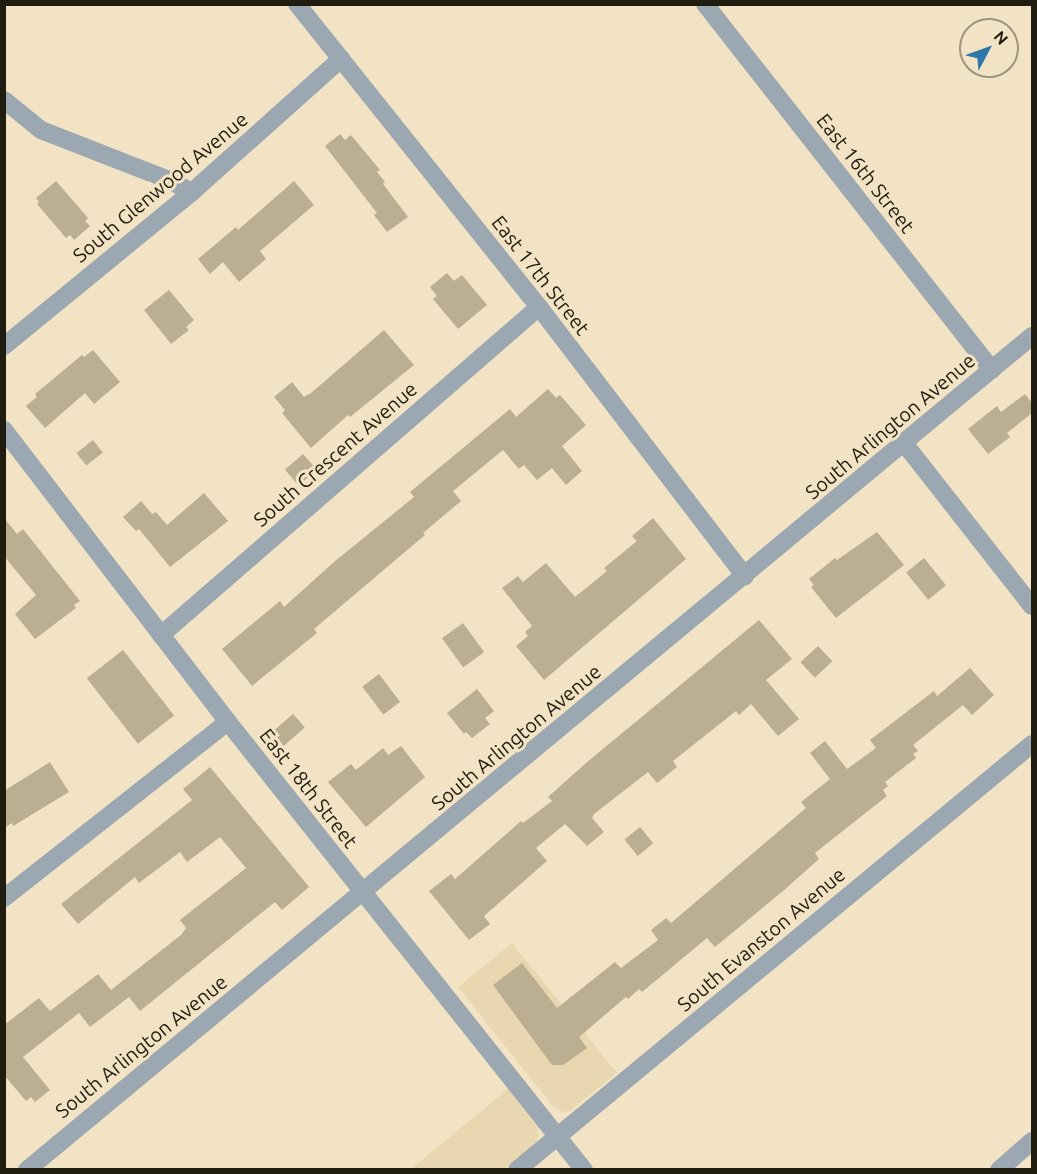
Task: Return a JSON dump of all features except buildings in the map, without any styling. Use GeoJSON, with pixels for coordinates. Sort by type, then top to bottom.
{"type":"FeatureCollection","features":[{"type":"Feature","properties":{"kind":"street","name":"East 17th Street"},"geometry":{"type":"LineString","coordinates":[[297,4],[539,307],[745,576]]}},
{"type":"Feature","properties":{"kind":"street","name":"East 16th Street"},"geometry":{"type":"LineString","coordinates":[[705,4],[992,370]]}},
{"type":"Feature","properties":{"kind":"street","name":"South Glenwood Avenue"},"geometry":{"type":"LineString","coordinates":[[4,346],[192,192],[341,59]]}},
{"type":"Feature","properties":{"kind":"street"},"geometry":{"type":"LineString","coordinates":[[4,100],[41,130],[169,180],[192,192]]}},
{"type":"Feature","properties":{"kind":"street","name":"South Crescent Avenue"},"geometry":{"type":"LineString","coordinates":[[160,635],[539,307]]}},
{"type":"Feature","properties":{"kind":"street","name":"South Arlington Avenue"},"geometry":{"type":"LineString","coordinates":[[27,1170],[1032,336]]}},
{"type":"Feature","properties":{"kind":"street","name":"East 18th Street"},"geometry":{"type":"LineString","coordinates":[[4,430],[228,722],[584,1170]]}},
{"type":"Feature","properties":{"kind":"street"},"geometry":{"type":"LineString","coordinates":[[904,443],[1032,606]]}},
{"type":"Feature","properties":{"kind":"street"},"geometry":{"type":"LineString","coordinates":[[4,898],[228,722]]}},
{"type":"Feature","properties":{"kind":"street","name":"South Evanston Avenue"},"geometry":{"type":"LineString","coordinates":[[518,1170],[1032,744]]}},
{"type":"Feature","properties":{"kind":"street"},"geometry":{"type":"LineString","coordinates":[[1004,1168],[1032,1141]]}},
{"type":"Feature","properties":{"kind":"shaded area"},"geometry":{"type":"Polygon","coordinates":[[[512,943],[617,1073],[570,1111],[563,1112],[553,1106],[458,987],[512,943]]]}},
{"type":"Feature","properties":{"kind":"shaded area"},"geometry":{"type":"Polygon","coordinates":[[[508,1089],[537,1127],[539,1135],[535,1144],[504,1169],[410,1170],[508,1089]]]}}]}
